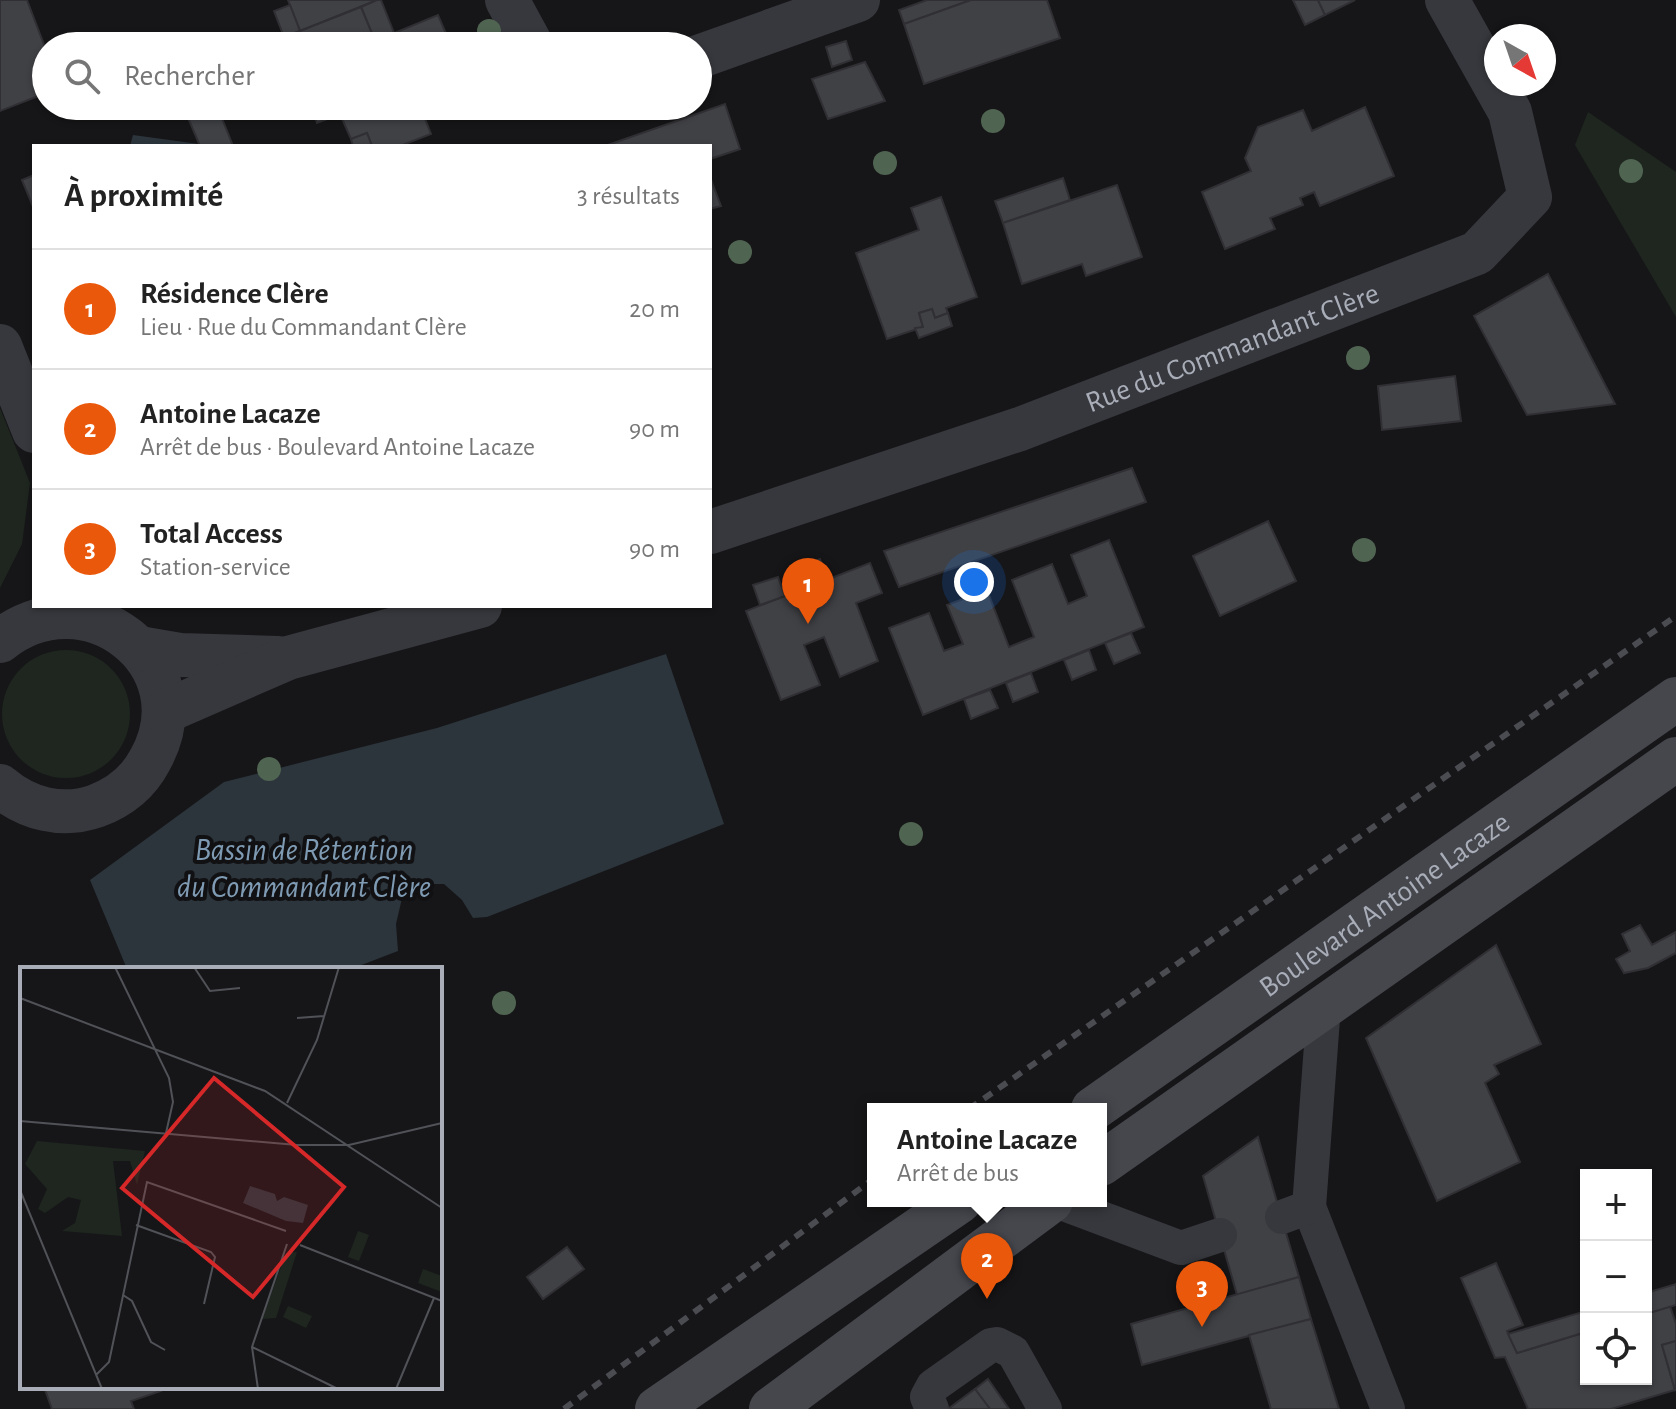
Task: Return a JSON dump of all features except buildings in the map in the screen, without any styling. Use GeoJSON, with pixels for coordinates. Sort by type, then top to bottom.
{"type":"FeatureCollection","features":[{"type":"Feature","properties":{"kind":"main road","name":"Boulevard Antoine Lacaze"},"geometry":{"type":"LineString","coordinates":[[1102,1103],[1676,699]]}},
{"type":"Feature","properties":{"kind":"main road","name":"Boulevard Antoine Lacaze"},"geometry":{"type":"LineString","coordinates":[[1107,1160],[1676,759]]}},
{"type":"Feature","properties":{"kind":"main road"},"geometry":{"type":"LineString","coordinates":[[657,1409],[951,1207]]}},
{"type":"Feature","properties":{"kind":"main road"},"geometry":{"type":"LineString","coordinates":[[771,1409],[1046,1207]]}},
{"type":"Feature","properties":{"kind":"street"},"geometry":{"type":"LineString","coordinates":[[507,0],[524,32]]}},
{"type":"Feature","properties":{"kind":"street"},"geometry":{"type":"LineString","coordinates":[[712,52],[858,0]]}},
{"type":"Feature","properties":{"kind":"street","name":"Rue du Commandant Clère"},"geometry":{"type":"LineString","coordinates":[[712,531],[1020,429],[1477,253],[1530,197],[1510,112],[1447,0]]}},
{"type":"Feature","properties":{"kind":"street"},"geometry":{"type":"LineString","coordinates":[[0,346],[32,426]]}},
{"type":"Feature","properties":{"kind":"street"},"geometry":{"type":"LineString","coordinates":[[164,712],[288,658],[473,608]]}},
{"type":"Feature","properties":{"kind":"street"},"geometry":{"type":"LineString","coordinates":[[0,641],[28,623],[70,612],[115,629],[139,648],[156,678],[164,712],[158,746],[141,776],[115,799],[82,811],[47,811],[15,799],[0,786]]}},
{"type":"Feature","properties":{"kind":"street"},"geometry":{"type":"LineString","coordinates":[[139,648],[180,655],[288,658]]}},
{"type":"Feature","properties":{"kind":"lane"},"geometry":{"type":"LineString","coordinates":[[1324,1005],[1296,1212],[1388,1409]]}},
{"type":"Feature","properties":{"kind":"lane"},"geometry":{"type":"LineString","coordinates":[[1070,1207],[1181,1248],[1220,1235]]}},
{"type":"Feature","properties":{"kind":"lane"},"geometry":{"type":"LineString","coordinates":[[932,1409],[927,1397],[933,1386],[991,1345],[997,1344],[1013,1352],[1045,1409]]}},
{"type":"Feature","properties":{"kind":"shaded area"},"geometry":{"type":"Polygon","coordinates":[[[1588,112],[1676,172],[1676,317],[1575,145],[1588,112]]]}},
{"type":"Feature","properties":{"kind":"shaded area"},"geometry":{"type":"Polygon","coordinates":[[[0,408],[30,483],[22,544],[0,588],[0,408]]]}},
{"type":"Feature","properties":{"kind":"shaded area"},"geometry":{"type":"Polygon","coordinates":[[[66,650],[91,655],[111,669],[125,689],[130,714],[125,739],[111,759],[91,773],[66,778],[41,773],[21,759],[7,739],[2,714],[7,689],[21,669],[41,655],[66,650]]]}},
{"type":"Feature","properties":{"kind":"water"},"geometry":{"type":"Polygon","coordinates":[[[133,135],[199,144],[131,144],[133,135]]]}},
{"type":"Feature","properties":{"kind":"water","name":"Bassin de Rétention du Commandant Clère"},"geometry":{"type":"Polygon","coordinates":[[[666,654],[724,824],[487,917],[473,918],[462,900],[444,884],[423,884],[403,894],[396,924],[398,951],[356,967],[126,967],[90,880],[224,782],[437,728],[666,654]]]}},
{"type":"Feature","properties":{"kind":"railway"},"geometry":{"type":"LineString","coordinates":[[978,1103],[1676,616]]}},
{"type":"Feature","properties":{"kind":"railway"},"geometry":{"type":"LineString","coordinates":[[564,1409],[867,1183]]}},
{"type":"Feature","properties":{"kind":"place","name":"Résidence Clère"},"geometry":{"type":"Point","coordinates":[808,624]}},
{"type":"Feature","properties":{"kind":"place","name":"Antoine Lacaze"},"geometry":{"type":"Point","coordinates":[987,1299]}},
{"type":"Feature","properties":{"kind":"place","name":"Total Access"},"geometry":{"type":"Point","coordinates":[1202,1327]}}]}
